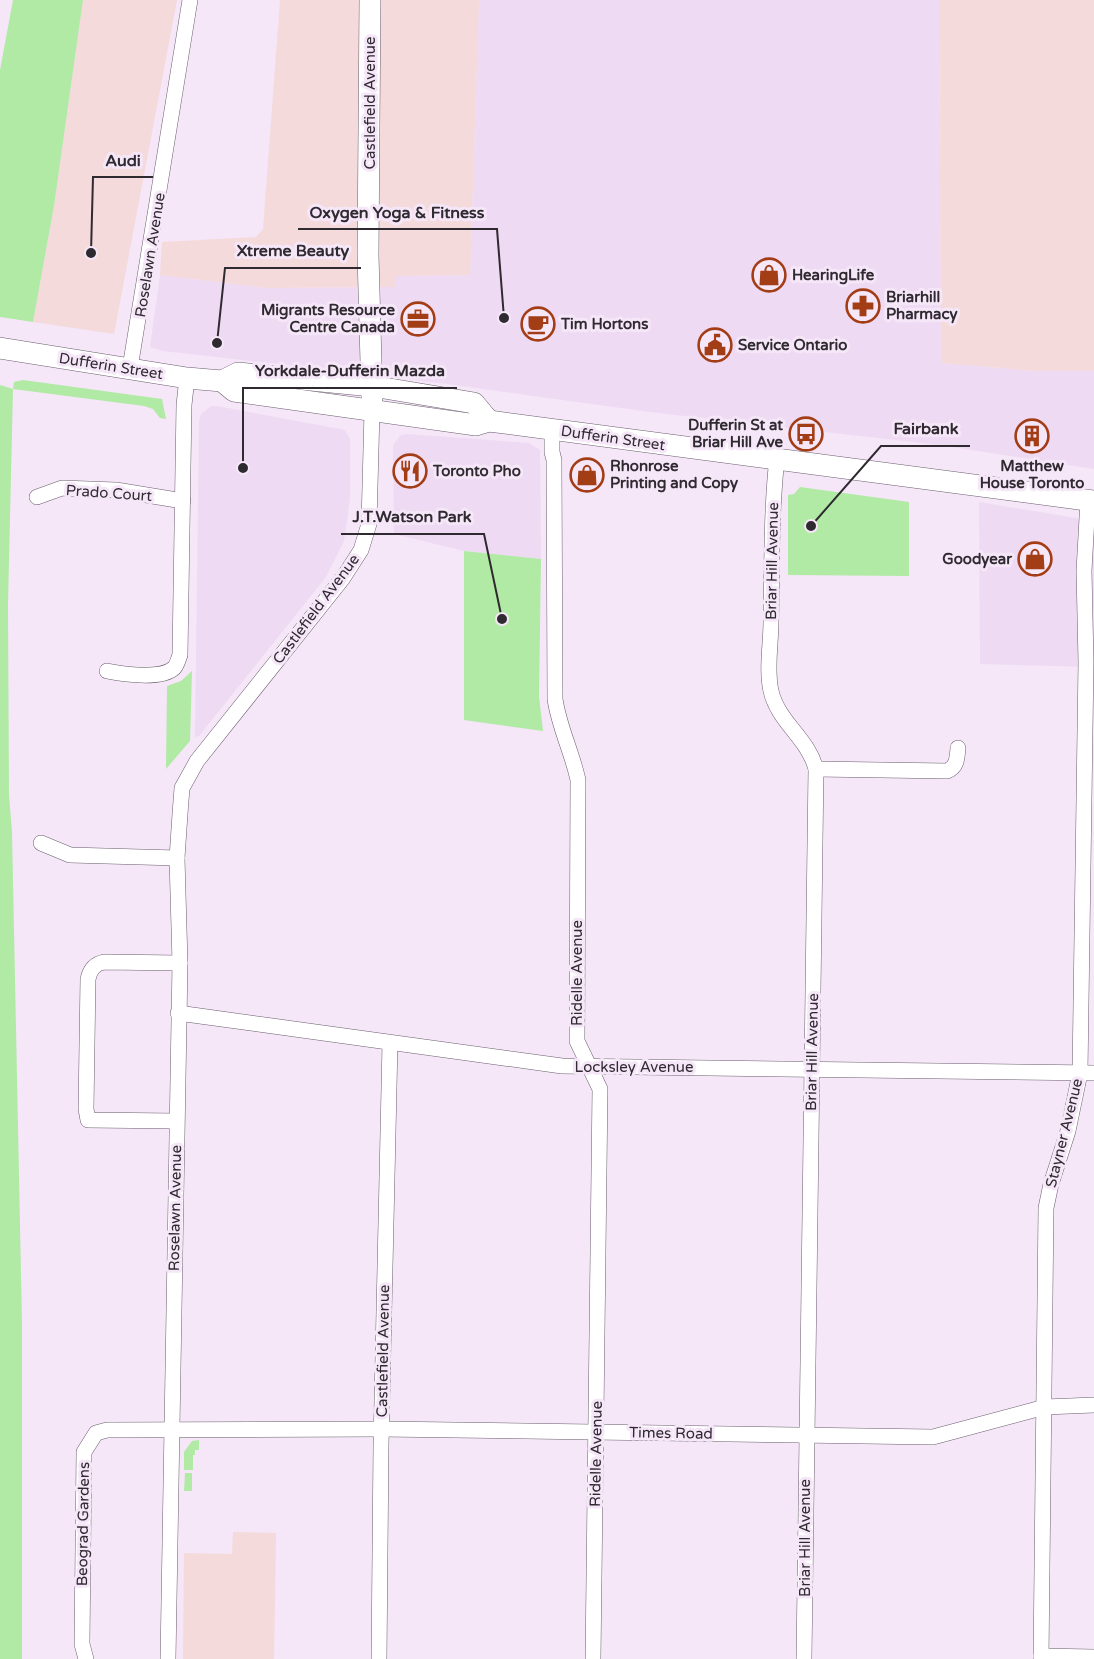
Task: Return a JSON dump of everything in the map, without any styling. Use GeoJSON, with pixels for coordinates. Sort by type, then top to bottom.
{"type":"FeatureCollection","features":[{"type":"Feature","properties":{"kind":"main road","name":"Castlefield Avenue"},"geometry":{"type":"LineString","coordinates":[[370,0],[368,255],[372,411]]}},
{"type":"Feature","properties":{"kind":"main road","name":"Dufferin Street"},"geometry":{"type":"LineString","coordinates":[[0,348],[187,378],[222,381],[238,373],[372,386],[474,403],[489,421]]}},
{"type":"Feature","properties":{"kind":"main road","name":"Dufferin Street"},"geometry":{"type":"LineString","coordinates":[[222,381],[234,391],[372,411],[476,425],[489,421],[1091,500]]}},
{"type":"Feature","properties":{"kind":"street","name":"Roselawn Avenue"},"geometry":{"type":"LineString","coordinates":[[130,368],[190,0]]}},
{"type":"Feature","properties":{"kind":"street"},"geometry":{"type":"LineString","coordinates":[[107,671],[129,675],[165,673],[175,668],[180,656],[184,405],[187,378]]}},
{"type":"Feature","properties":{"kind":"street","name":"Castlefield Avenue"},"geometry":{"type":"LineString","coordinates":[[197,761],[343,578],[361,550],[371,514],[372,411]]}},
{"type":"Feature","properties":{"kind":"street","name":"Ridelle Avenue"},"geometry":{"type":"LineString","coordinates":[[552,430],[555,699],[562,733],[578,780],[577,1041],[600,1089],[593,1659]]}},
{"type":"Feature","properties":{"kind":"street","name":"Briar Hill Avenue"},"geometry":{"type":"LineString","coordinates":[[777,458],[774,482],[770,689],[784,721],[809,751],[816,769],[804,1659]]}},
{"type":"Feature","properties":{"kind":"street","name":"Prado Court"},"geometry":{"type":"LineString","coordinates":[[37,497],[62,488],[116,490],[183,501]]}},
{"type":"Feature","properties":{"kind":"street","name":"Stayner Avenue"},"geometry":{"type":"LineString","coordinates":[[1041,1658],[1046,1208],[1051,1184],[1087,1073],[1084,571],[1091,500]]}},
{"type":"Feature","properties":{"kind":"street"},"geometry":{"type":"LineString","coordinates":[[816,769],[946,771],[952,769],[957,762],[958,748]]}},
{"type":"Feature","properties":{"kind":"street","name":"Roselawn Avenue"},"geometry":{"type":"LineString","coordinates":[[168,1659],[180,963],[177,858],[182,788],[197,761]]}},
{"type":"Feature","properties":{"kind":"street"},"geometry":{"type":"LineString","coordinates":[[41,843],[70,855],[177,858]]}},
{"type":"Feature","properties":{"kind":"street"},"geometry":{"type":"LineString","coordinates":[[176,1121],[88,1120],[86,1109],[88,980],[90,972],[98,963],[180,963]]}},
{"type":"Feature","properties":{"kind":"street","name":"Locksley Avenue"},"geometry":{"type":"LineString","coordinates":[[178,1013],[562,1066],[1087,1073]]}},
{"type":"Feature","properties":{"kind":"street","name":"Castlefield Avenue"},"geometry":{"type":"LineString","coordinates":[[379,1659],[390,1042]]}},
{"type":"Feature","properties":{"kind":"street","name":"Times Road"},"geometry":{"type":"LineString","coordinates":[[172,1429],[596,1431],[933,1437],[1045,1407],[1094,1405]]}},
{"type":"Feature","properties":{"kind":"street","name":"Beograd Gardens"},"geometry":{"type":"LineString","coordinates":[[86,1659],[82,1644],[84,1452],[96,1433],[118,1429],[172,1429]]}},
{"type":"Feature","properties":{"kind":"street"},"geometry":{"type":"LineString","coordinates":[[1041,1658],[1094,1657]]}},
{"type":"Feature","properties":{"kind":"shaded area"},"geometry":{"type":"Polygon","coordinates":[[[83,0],[177,0],[114,334],[33,322],[54,206],[83,0]]]}},
{"type":"Feature","properties":{"kind":"shaded area"},"geometry":{"type":"Polygon","coordinates":[[[280,0],[479,0],[470,275],[396,276],[395,287],[267,288],[160,275],[162,242],[256,237],[263,229],[280,0]]]}},
{"type":"Feature","properties":{"kind":"shaded area"},"geometry":{"type":"Polygon","coordinates":[[[479,0],[939,0],[941,363],[1035,371],[1094,371],[1094,469],[939,445],[650,412],[396,377],[163,351],[150,347],[160,275],[267,288],[394,287],[395,276],[470,275],[479,0]]]}},
{"type":"Feature","properties":{"kind":"shaded area"},"geometry":{"type":"Polygon","coordinates":[[[939,0],[1094,0],[1094,371],[1035,371],[941,363],[939,0]]]}},
{"type":"Feature","properties":{"kind":"shaded area"},"geometry":{"type":"Polygon","coordinates":[[[211,406],[345,430],[350,439],[350,499],[344,541],[326,577],[199,736],[195,738],[199,421],[201,414],[211,406]]]}},
{"type":"Feature","properties":{"kind":"shaded area"},"geometry":{"type":"Polygon","coordinates":[[[401,435],[529,443],[540,450],[541,559],[464,551],[394,534],[393,445],[401,435]]]}},
{"type":"Feature","properties":{"kind":"shaded area"},"geometry":{"type":"Polygon","coordinates":[[[979,502],[1094,521],[1094,667],[980,664],[979,502]]]}},
{"type":"Feature","properties":{"kind":"shaded area"},"geometry":{"type":"Polygon","coordinates":[[[233,1532],[276,1533],[274,1659],[183,1659],[184,1553],[232,1554],[233,1532]]]}},
{"type":"Feature","properties":{"kind":"green space"},"geometry":{"type":"Polygon","coordinates":[[[13,0],[83,0],[54,206],[33,322],[0,317],[0,70],[13,0]]]}},
{"type":"Feature","properties":{"kind":"green space"},"geometry":{"type":"Polygon","coordinates":[[[23,380],[162,399],[166,419],[160,418],[153,409],[144,406],[13,389],[14,382],[23,380]]]}},
{"type":"Feature","properties":{"kind":"green space"},"geometry":{"type":"Polygon","coordinates":[[[0,385],[13,389],[8,605],[9,795],[12,832],[22,1323],[22,1659],[0,1659],[0,385]]]}},
{"type":"Feature","properties":{"kind":"green space"},"geometry":{"type":"Polygon","coordinates":[[[800,487],[909,502],[909,576],[788,575],[788,495],[794,494],[800,487]]]}},
{"type":"Feature","properties":{"kind":"green space"},"geometry":{"type":"Polygon","coordinates":[[[464,551],[541,559],[539,696],[543,731],[464,720],[464,551]]]}},
{"type":"Feature","properties":{"kind":"green space"},"geometry":{"type":"Polygon","coordinates":[[[192,671],[190,741],[166,769],[167,686],[181,681],[192,671]]]}},
{"type":"Feature","properties":{"kind":"green space"},"geometry":{"type":"Polygon","coordinates":[[[199,1440],[199,1450],[195,1450],[195,1455],[193,1455],[193,1470],[184,1470],[184,1452],[192,1441],[199,1440]]]}},
{"type":"Feature","properties":{"kind":"green space"},"geometry":{"type":"Polygon","coordinates":[[[185,1473],[192,1473],[192,1491],[184,1491],[185,1473]]]}},
{"type":"Feature","properties":{"kind":"place","name":"Audi"},"geometry":{"type":"Point","coordinates":[91,253]}},
{"type":"Feature","properties":{"kind":"place","name":"HearingLife"},"geometry":{"type":"Point","coordinates":[769,275]}},
{"type":"Feature","properties":{"kind":"place","name":"Briarhill Pharmacy"},"geometry":{"type":"Point","coordinates":[863,306]}},
{"type":"Feature","properties":{"kind":"place","name":"Oxygen Yoga & Fitness"},"geometry":{"type":"Point","coordinates":[504,318]}},
{"type":"Feature","properties":{"kind":"place","name":"Migrants Resource Centre Canada"},"geometry":{"type":"Point","coordinates":[418,319]}},
{"type":"Feature","properties":{"kind":"place","name":"Tim Hortons"},"geometry":{"type":"Point","coordinates":[538,324]}},
{"type":"Feature","properties":{"kind":"place","name":"Xtreme Beauty"},"geometry":{"type":"Point","coordinates":[217,343]}},
{"type":"Feature","properties":{"kind":"place","name":"Service Ontario"},"geometry":{"type":"Point","coordinates":[715,345]}},
{"type":"Feature","properties":{"kind":"place","name":"Dufferin St at Briar Hill Ave"},"geometry":{"type":"Point","coordinates":[806,434]}},
{"type":"Feature","properties":{"kind":"place","name":"Matthew House Toronto"},"geometry":{"type":"Point","coordinates":[1032,436]}},
{"type":"Feature","properties":{"kind":"place","name":"Yorkdale-Dufferin Mazda"},"geometry":{"type":"Point","coordinates":[243,468]}},
{"type":"Feature","properties":{"kind":"place","name":"Toronto Pho"},"geometry":{"type":"Point","coordinates":[410,471]}},
{"type":"Feature","properties":{"kind":"place","name":"Rhonrose Printing and Copy"},"geometry":{"type":"Point","coordinates":[587,475]}},
{"type":"Feature","properties":{"kind":"place","name":"Fairbank"},"geometry":{"type":"Point","coordinates":[811,526]}},
{"type":"Feature","properties":{"kind":"place","name":"Goodyear"},"geometry":{"type":"Point","coordinates":[1035,559]}},
{"type":"Feature","properties":{"kind":"place","name":"J.T.Watson Park"},"geometry":{"type":"Point","coordinates":[502,619]}}]}
